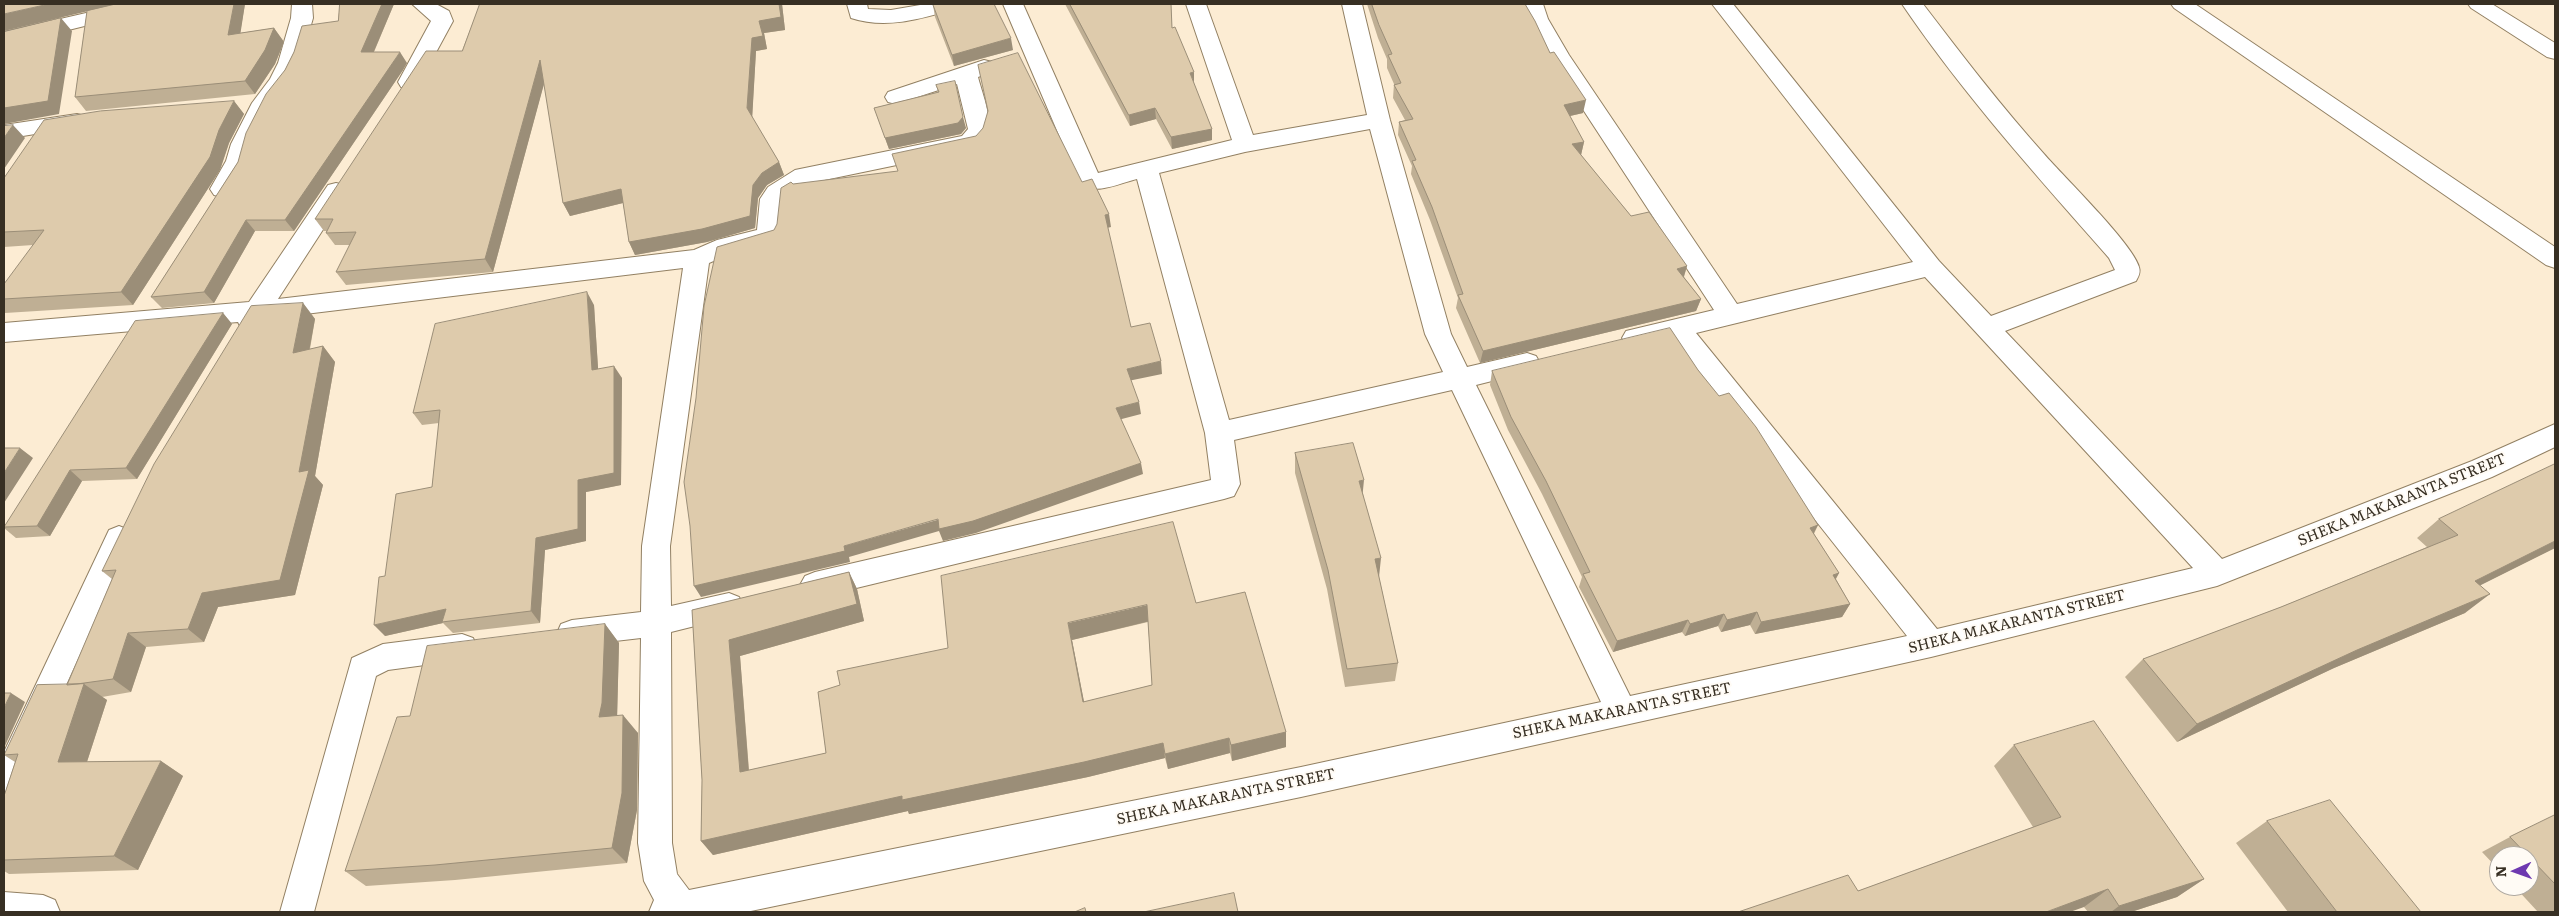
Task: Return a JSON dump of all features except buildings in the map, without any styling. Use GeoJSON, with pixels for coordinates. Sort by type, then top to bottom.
{"type":"FeatureCollection","features":[{"type":"Feature","properties":{"kind":"street"},"geometry":{"type":"LineString","coordinates":[[4,39],[85,30],[150,4]]}},
{"type":"Feature","properties":{"kind":"street"},"geometry":{"type":"LineString","coordinates":[[212,205],[233,172],[242,144],[263,103],[280,81],[289,63],[302,18],[302,4]]}},
{"type":"Feature","properties":{"kind":"street"},"geometry":{"type":"LineString","coordinates":[[394,105],[416,72],[442,21],[442,16],[422,4]]}},
{"type":"Feature","properties":{"kind":"street"},"geometry":{"type":"LineString","coordinates":[[857,4],[858,13],[868,18],[883,18],[952,4]]}},
{"type":"Feature","properties":{"kind":"street"},"geometry":{"type":"LineString","coordinates":[[1012,4],[1018,57],[1087,176],[1093,182],[1245,144],[1379,120]]}},
{"type":"Feature","properties":{"kind":"street"},"geometry":{"type":"LineString","coordinates":[[1196,4],[1245,144]]}},
{"type":"Feature","properties":{"kind":"street"},"geometry":{"type":"LineString","coordinates":[[1352,4],[1379,120],[1438,334],[1621,711]]}},
{"type":"Feature","properties":{"kind":"street"},"geometry":{"type":"LineString","coordinates":[[1533,4],[1538,19],[1559,56],[1731,315]]}},
{"type":"Feature","properties":{"kind":"street"},"geometry":{"type":"LineString","coordinates":[[1722,4],[1930,267],[2217,574]]}},
{"type":"Feature","properties":{"kind":"street"},"geometry":{"type":"LineString","coordinates":[[1912,4],[1967,77],[2035,159],[2118,252],[2127,267],[2126,275],[1987,328]]}},
{"type":"Feature","properties":{"kind":"street"},"geometry":{"type":"LineString","coordinates":[[2182,4],[2555,259]]}},
{"type":"Feature","properties":{"kind":"street"},"geometry":{"type":"LineString","coordinates":[[2478,4],[2555,52]]}},
{"type":"Feature","properties":{"kind":"street"},"geometry":{"type":"LineString","coordinates":[[896,97],[1018,57]]}},
{"type":"Feature","properties":{"kind":"street"},"geometry":{"type":"LineString","coordinates":[[4,333],[256,311],[697,258],[726,246],[768,236],[772,199],[776,193],[803,176],[969,142],[976,137],[979,129],[966,73]]}},
{"type":"Feature","properties":{"kind":"street"},"geometry":{"type":"LineString","coordinates":[[238,106],[263,103]]}},
{"type":"Feature","properties":{"kind":"street"},"geometry":{"type":"LineString","coordinates":[[4,132],[47,126],[72,112],[95,118]]}},
{"type":"Feature","properties":{"kind":"street"},"geometry":{"type":"LineString","coordinates":[[31,150],[47,126]]}},
{"type":"Feature","properties":{"kind":"street"},"geometry":{"type":"LineString","coordinates":[[791,591],[1224,488],[1226,484],[1219,433],[1146,169]]}},
{"type":"Feature","properties":{"kind":"street"},"geometry":{"type":"LineString","coordinates":[[235,344],[350,171]]}},
{"type":"Feature","properties":{"kind":"street"},"geometry":{"type":"LineString","coordinates":[[678,912],[661,881],[655,843],[656,546],[697,258]]}},
{"type":"Feature","properties":{"kind":"street"},"geometry":{"type":"LineString","coordinates":[[1611,344],[1930,267]]}},
{"type":"Feature","properties":{"kind":"street"},"geometry":{"type":"LineString","coordinates":[[120,346],[152,296]]}},
{"type":"Feature","properties":{"kind":"street"},"geometry":{"type":"LineString","coordinates":[[1678,328],[1931,644]]}},
{"type":"Feature","properties":{"kind":"street"},"geometry":{"type":"LineString","coordinates":[[1219,433],[1554,357]]}},
{"type":"Feature","properties":{"kind":"street","name":"SHEKA MAKARANTA STREET"},"geometry":{"type":"LineString","coordinates":[[678,912],[1300,782],[1931,644],[2217,574],[2482,469],[2555,434]]}},
{"type":"Feature","properties":{"kind":"street"},"geometry":{"type":"LineString","coordinates":[[4,786],[130,518]]}},
{"type":"Feature","properties":{"kind":"street"},"geometry":{"type":"LineString","coordinates":[[548,636],[655,623],[752,600]]}},
{"type":"Feature","properties":{"kind":"street"},"geometry":{"type":"LineString","coordinates":[[297,912],[363,668],[383,657],[490,644]]}},
{"type":"Feature","properties":{"kind":"street"},"geometry":{"type":"LineString","coordinates":[[4,909],[43,912]]}}]}
